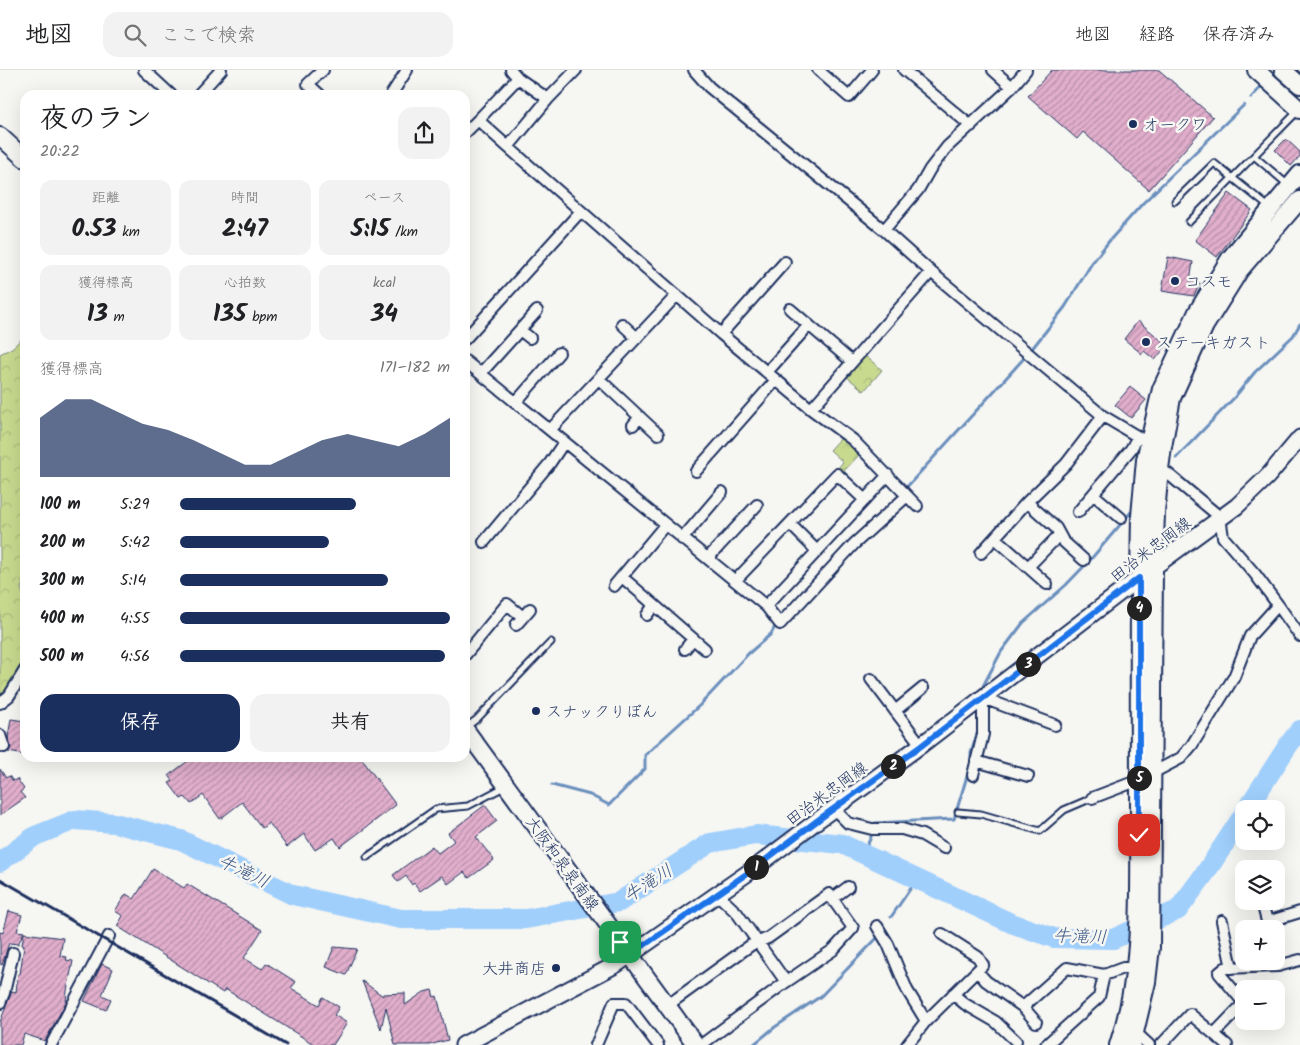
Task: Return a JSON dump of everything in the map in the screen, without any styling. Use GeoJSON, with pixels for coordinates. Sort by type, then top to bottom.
{"type":"FeatureCollection","features":[{"type":"Feature","properties":{"kind":"main road"},"geometry":{"type":"LineString","coordinates":[[1256,70],[1300,110]]}},
{"type":"Feature","properties":{"kind":"main road"},"geometry":{"type":"LineString","coordinates":[[1283,70],[1300,85]]}},
{"type":"Feature","properties":{"kind":"main road"},"geometry":{"type":"LineString","coordinates":[[0,136],[20,154]]}},
{"type":"Feature","properties":{"kind":"main road"},"geometry":{"type":"LineString","coordinates":[[1127,1042],[1141,956],[1146,887],[1146,777],[1139,578],[1140,516],[1145,460],[1161,389],[1197,312],[1230,258],[1295,180]]}},
{"type":"Feature","properties":{"kind":"main road"},"geometry":{"type":"LineString","coordinates":[[1146,777],[1156,513],[1149,443],[1205,326],[1240,270],[1300,200]]}},
{"type":"Feature","properties":{"kind":"main road","name":"田治米忠岡線"},"geometry":{"type":"LineString","coordinates":[[463,1045],[617,964],[718,895],[921,746],[1139,578],[1220,517],[1238,506],[1268,476],[1300,438]]}},
{"type":"Feature","properties":{"kind":"main road","name":"大阪和泉泉南線"},"geometry":{"type":"LineString","coordinates":[[470,736],[696,1045]]}},
{"type":"Feature","properties":{"kind":"main road"},"geometry":{"type":"LineString","coordinates":[[1127,1042],[1147,982],[1141,956]]}},
{"type":"Feature","properties":{"kind":"street"},"geometry":{"type":"LineString","coordinates":[[144,70],[166,90]]}},
{"type":"Feature","properties":{"kind":"street"},"geometry":{"type":"LineString","coordinates":[[203,90],[221,70]]}},
{"type":"Feature","properties":{"kind":"street"},"geometry":{"type":"LineString","coordinates":[[312,90],[308,84],[323,70]]}},
{"type":"Feature","properties":{"kind":"street"},"geometry":{"type":"LineString","coordinates":[[394,90],[407,70]]}},
{"type":"Feature","properties":{"kind":"street"},"geometry":{"type":"LineString","coordinates":[[508,148],[548,99],[576,70]]}},
{"type":"Feature","properties":{"kind":"street"},"geometry":{"type":"LineString","coordinates":[[694,70],[709,86],[884,230],[931,272],[1103,416],[1149,443]]}},
{"type":"Feature","properties":{"kind":"street"},"geometry":{"type":"LineString","coordinates":[[818,70],[849,97],[872,70]]}},
{"type":"Feature","properties":{"kind":"street"},"geometry":{"type":"LineString","coordinates":[[904,70],[971,126]]}},
{"type":"Feature","properties":{"kind":"street"},"geometry":{"type":"LineString","coordinates":[[993,70],[1012,87]]}},
{"type":"Feature","properties":{"kind":"street"},"geometry":{"type":"LineString","coordinates":[[884,230],[918,190],[947,147],[1012,87],[1026,70]]}},
{"type":"Feature","properties":{"kind":"street"},"geometry":{"type":"LineString","coordinates":[[470,128],[515,74],[548,99]]}},
{"type":"Feature","properties":{"kind":"street"},"geometry":{"type":"LineString","coordinates":[[478,120],[721,334],[811,409],[853,440],[917,506]]}},
{"type":"Feature","properties":{"kind":"street"},"geometry":{"type":"LineString","coordinates":[[470,334],[582,211]]}},
{"type":"Feature","properties":{"kind":"street"},"geometry":{"type":"LineString","coordinates":[[721,334],[785,262]]}},
{"type":"Feature","properties":{"kind":"street"},"geometry":{"type":"LineString","coordinates":[[811,409],[931,272]]}},
{"type":"Feature","properties":{"kind":"street"},"geometry":{"type":"LineString","coordinates":[[746,289],[755,297]]}},
{"type":"Feature","properties":{"kind":"street"},"geometry":{"type":"LineString","coordinates":[[550,430],[677,295]]}},
{"type":"Feature","properties":{"kind":"street"},"geometry":{"type":"LineString","coordinates":[[790,309],[852,362]]}},
{"type":"Feature","properties":{"kind":"street"},"geometry":{"type":"LineString","coordinates":[[481,373],[537,310]]}},
{"type":"Feature","properties":{"kind":"street"},"geometry":{"type":"LineString","coordinates":[[622,324],[637,338]]}},
{"type":"Feature","properties":{"kind":"street"},"geometry":{"type":"LineString","coordinates":[[767,372],[809,325]]}},
{"type":"Feature","properties":{"kind":"street"},"geometry":{"type":"LineString","coordinates":[[520,330],[530,338]]}},
{"type":"Feature","properties":{"kind":"street"},"geometry":{"type":"LineString","coordinates":[[516,402],[559,353]]}},
{"type":"Feature","properties":{"kind":"street"},"geometry":{"type":"LineString","coordinates":[[470,365],[766,606],[780,624],[851,554],[904,493]]}},
{"type":"Feature","properties":{"kind":"street"},"geometry":{"type":"LineString","coordinates":[[598,379],[658,434]]}},
{"type":"Feature","properties":{"kind":"street"},"geometry":{"type":"LineString","coordinates":[[696,471],[776,380]]}},
{"type":"Feature","properties":{"kind":"street"},"geometry":{"type":"LineString","coordinates":[[981,553],[1026,502],[1066,464],[1103,416]]}},
{"type":"Feature","properties":{"kind":"street"},"geometry":{"type":"LineString","coordinates":[[633,425],[640,417]]}},
{"type":"Feature","properties":{"kind":"street"},"geometry":{"type":"LineString","coordinates":[[744,417],[752,424]]}},
{"type":"Feature","properties":{"kind":"street"},"geometry":{"type":"LineString","coordinates":[[484,542],[550,463],[564,442]]}},
{"type":"Feature","properties":{"kind":"street"},"geometry":{"type":"LineString","coordinates":[[1078,512],[1131,449],[1149,443]]}},
{"type":"Feature","properties":{"kind":"street"},"geometry":{"type":"LineString","coordinates":[[710,456],[718,464]]}},
{"type":"Feature","properties":{"kind":"street"},"geometry":{"type":"LineString","coordinates":[[1167,473],[1220,517],[1222,537],[1255,574],[1300,636]]}},
{"type":"Feature","properties":{"kind":"street"},"geometry":{"type":"LineString","coordinates":[[736,581],[837,474],[865,500]]}},
{"type":"Feature","properties":{"kind":"street"},"geometry":{"type":"LineString","coordinates":[[766,606],[888,475]]}},
{"type":"Feature","properties":{"kind":"street"},"geometry":{"type":"LineString","coordinates":[[682,539],[722,492]]}},
{"type":"Feature","properties":{"kind":"street"},"geometry":{"type":"LineString","coordinates":[[1093,494],[1121,518]]}},
{"type":"Feature","properties":{"kind":"street"},"geometry":{"type":"LineString","coordinates":[[1026,502],[1056,528],[1059,535],[1084,560]]}},
{"type":"Feature","properties":{"kind":"street"},"geometry":{"type":"LineString","coordinates":[[708,558],[757,505]]}},
{"type":"Feature","properties":{"kind":"street"},"geometry":{"type":"LineString","coordinates":[[790,524],[817,551]]}},
{"type":"Feature","properties":{"kind":"street"},"geometry":{"type":"LineString","coordinates":[[614,586],[665,525]]}},
{"type":"Feature","properties":{"kind":"street"},"geometry":{"type":"LineString","coordinates":[[1028,567],[1059,535]]}},
{"type":"Feature","properties":{"kind":"street"},"geometry":{"type":"LineString","coordinates":[[994,538],[1047,584]]}},
{"type":"Feature","properties":{"kind":"street"},"geometry":{"type":"LineString","coordinates":[[622,577],[705,649]]}},
{"type":"Feature","properties":{"kind":"street"},"geometry":{"type":"LineString","coordinates":[[470,640],[507,604],[527,613],[516,626]]}},
{"type":"Feature","properties":{"kind":"street"},"geometry":{"type":"LineString","coordinates":[[647,615],[654,605]]}},
{"type":"Feature","properties":{"kind":"street"},"geometry":{"type":"LineString","coordinates":[[1092,798],[1146,777],[1181,758],[1192,745],[1234,677],[1250,636],[1278,605]]}},
{"type":"Feature","properties":{"kind":"street"},"geometry":{"type":"LineString","coordinates":[[685,649],[693,639]]}},
{"type":"Feature","properties":{"kind":"street"},"geometry":{"type":"LineString","coordinates":[[0,703],[9,696],[20,678]]}},
{"type":"Feature","properties":{"kind":"street"},"geometry":{"type":"LineString","coordinates":[[871,679],[921,746]]}},
{"type":"Feature","properties":{"kind":"street"},"geometry":{"type":"LineString","coordinates":[[895,711],[923,688]]}},
{"type":"Feature","properties":{"kind":"street"},"geometry":{"type":"LineString","coordinates":[[973,774],[983,734],[983,698],[1054,725]]}},
{"type":"Feature","properties":{"kind":"street"},"geometry":{"type":"LineString","coordinates":[[0,735],[4,747]]}},
{"type":"Feature","properties":{"kind":"street"},"geometry":{"type":"LineString","coordinates":[[976,760],[1028,776]]}},
{"type":"Feature","properties":{"kind":"street"},"geometry":{"type":"LineString","coordinates":[[834,809],[848,823],[872,829],[902,829],[922,835],[944,848]]}},
{"type":"Feature","properties":{"kind":"street"},"geometry":{"type":"LineString","coordinates":[[832,899],[848,887]]}},
{"type":"Feature","properties":{"kind":"street"},"geometry":{"type":"LineString","coordinates":[[668,1005],[751,945],[768,938],[828,894],[853,928],[833,950],[701,1045]]}},
{"type":"Feature","properties":{"kind":"street"},"geometry":{"type":"LineString","coordinates":[[718,895],[737,913],[786,982]]}},
{"type":"Feature","properties":{"kind":"street"},"geometry":{"type":"LineString","coordinates":[[1264,910],[1267,920]]}},
{"type":"Feature","properties":{"kind":"street"},"geometry":{"type":"LineString","coordinates":[[1280,920],[1300,912]]}},
{"type":"Feature","properties":{"kind":"street"},"geometry":{"type":"LineString","coordinates":[[1222,921],[1232,968]]}},
{"type":"Feature","properties":{"kind":"street"},"geometry":{"type":"LineString","coordinates":[[877,926],[888,944],[908,990],[926,1021]]}},
{"type":"Feature","properties":{"kind":"street"},"geometry":{"type":"LineString","coordinates":[[907,1045],[926,1021],[983,965],[978,957],[942,934]]}},
{"type":"Feature","properties":{"kind":"street"},"geometry":{"type":"LineString","coordinates":[[51,1045],[108,936]]}},
{"type":"Feature","properties":{"kind":"street"},"geometry":{"type":"LineString","coordinates":[[0,1002],[4,994],[13,953]]}},
{"type":"Feature","properties":{"kind":"street"},"geometry":{"type":"LineString","coordinates":[[1022,1007],[1067,968],[1104,975],[1123,968],[1141,956]]}},
{"type":"Feature","properties":{"kind":"street"},"geometry":{"type":"LineString","coordinates":[[1285,961],[1300,960]]}},
{"type":"Feature","properties":{"kind":"street"},"geometry":{"type":"LineString","coordinates":[[1235,968],[1225,968],[1219,973],[1235,992]]}},
{"type":"Feature","properties":{"kind":"street"},"geometry":{"type":"LineString","coordinates":[[977,971],[986,981],[1022,1007],[1036,1022]]}},
{"type":"Feature","properties":{"kind":"street"},"geometry":{"type":"LineString","coordinates":[[1046,1045],[1099,997],[1104,975]]}},
{"type":"Feature","properties":{"kind":"street"},"geometry":{"type":"LineString","coordinates":[[953,994],[965,1004],[996,1022],[1016,1041]]}},
{"type":"Feature","properties":{"kind":"street"},"geometry":{"type":"LineString","coordinates":[[596,1045],[614,1003],[626,1003],[658,1045]]}},
{"type":"Feature","properties":{"kind":"street"},"geometry":{"type":"LineString","coordinates":[[1214,1034],[1235,1012]]}},
{"type":"Feature","properties":{"kind":"street"},"geometry":{"type":"LineString","coordinates":[[1161,1045],[1190,1014],[1227,1045]]}},
{"type":"Feature","properties":{"kind":"street"},"geometry":{"type":"LineString","coordinates":[[1127,1042],[1149,1045]]}},
{"type":"Feature","properties":{"kind":"lane"},"geometry":{"type":"LineString","coordinates":[[1189,222],[1300,110]]}},
{"type":"Feature","properties":{"kind":"lane"},"geometry":{"type":"LineString","coordinates":[[1254,156],[1295,180]]}},
{"type":"Feature","properties":{"kind":"lane"},"geometry":{"type":"LineString","coordinates":[[1175,201],[1214,163],[1271,208]]}},
{"type":"Feature","properties":{"kind":"lane"},"geometry":{"type":"LineString","coordinates":[[470,725],[551,642]]}},
{"type":"Feature","properties":{"kind":"lane"},"geometry":{"type":"LineString","coordinates":[[367,857],[436,809],[468,806],[506,785]]}},
{"type":"Feature","properties":{"kind":"lane"},"geometry":{"type":"LineString","coordinates":[[958,812],[981,814],[1040,831],[1064,810],[1092,798]]}},
{"type":"Feature","properties":{"kind":"green space"},"geometry":{"type":"Polygon","coordinates":[[[20,341],[20,667],[13,684],[0,696],[0,354],[12,348],[20,341]]]}},
{"type":"Feature","properties":{"kind":"green space"},"geometry":{"type":"Polygon","coordinates":[[[863,354],[882,370],[864,391],[846,376],[863,354]]]}},
{"type":"Feature","properties":{"kind":"green space"},"geometry":{"type":"Polygon","coordinates":[[[842,437],[860,454],[842,473],[838,468],[843,462],[830,450],[842,437]]]}},
{"type":"Feature","properties":{"kind":"building","name":"オークワ"},"geometry":{"type":"Polygon","coordinates":[[[1052,70],[1159,70],[1213,117],[1149,190],[1083,132],[1077,139],[1028,96],[1052,70]]]}},
{"type":"Feature","properties":{"kind":"building"},"geometry":{"type":"Polygon","coordinates":[[[1286,139],[1300,152],[1300,156],[1291,166],[1275,150],[1286,139]]]}},
{"type":"Feature","properties":{"kind":"building"},"geometry":{"type":"Polygon","coordinates":[[[1229,193],[1252,210],[1217,257],[1195,240],[1229,193]]]}},
{"type":"Feature","properties":{"kind":"building"},"geometry":{"type":"Polygon","coordinates":[[[1168,257],[1193,262],[1190,281],[1200,283],[1194,296],[1162,291],[1168,257]]]}},
{"type":"Feature","properties":{"kind":"building","name":"ステーキガスト"},"geometry":{"type":"Polygon","coordinates":[[[1138,321],[1167,345],[1155,360],[1144,351],[1142,354],[1124,339],[1138,321]]]}},
{"type":"Feature","properties":{"kind":"building"},"geometry":{"type":"Polygon","coordinates":[[[1130,387],[1146,400],[1131,418],[1115,405],[1130,387]]]}},
{"type":"Feature","properties":{"kind":"building"},"geometry":{"type":"Polygon","coordinates":[[[11,719],[20,720],[20,754],[8,752],[11,748],[8,737],[11,719]]]}},
{"type":"Feature","properties":{"kind":"building"},"geometry":{"type":"Polygon","coordinates":[[[187,762],[364,762],[396,805],[340,847],[334,838],[315,850],[304,834],[287,847],[269,823],[262,828],[242,802],[220,819],[203,795],[191,804],[185,797],[181,799],[169,783],[173,781],[169,775],[187,762]]]}},
{"type":"Feature","properties":{"kind":"building"},"geometry":{"type":"Polygon","coordinates":[[[0,769],[6,778],[9,776],[13,781],[17,779],[24,789],[20,792],[25,798],[0,815],[0,769]]]}},
{"type":"Feature","properties":{"kind":"building"},"geometry":{"type":"Polygon","coordinates":[[[485,805],[497,821],[476,837],[494,860],[469,878],[464,872],[448,884],[442,876],[420,891],[414,883],[412,885],[406,876],[398,882],[393,875],[432,846],[438,853],[454,841],[448,833],[485,805]]]}},
{"type":"Feature","properties":{"kind":"building"},"geometry":{"type":"Polygon","coordinates":[[[153,869],[184,888],[187,884],[262,930],[244,958],[262,969],[266,963],[296,982],[291,988],[319,1005],[323,997],[339,1007],[334,1015],[347,1023],[333,1045],[315,1045],[225,989],[223,993],[117,926],[123,916],[115,911],[126,894],[134,899],[153,869]]]}},
{"type":"Feature","properties":{"kind":"building"},"geometry":{"type":"Polygon","coordinates":[[[9,911],[22,915],[17,931],[24,932],[18,944],[9,943],[2,965],[0,964],[0,932],[3,933],[9,911]]]}},
{"type":"Feature","properties":{"kind":"building"},"geometry":{"type":"Polygon","coordinates":[[[24,933],[63,938],[60,956],[67,957],[66,960],[73,961],[66,1002],[45,1041],[24,1034],[21,1045],[0,1045],[0,1022],[12,991],[16,992],[24,946],[22,945],[24,933]]]}},
{"type":"Feature","properties":{"kind":"building"},"geometry":{"type":"Polygon","coordinates":[[[334,947],[357,949],[346,975],[326,967],[334,947]]]}},
{"type":"Feature","properties":{"kind":"building"},"geometry":{"type":"Polygon","coordinates":[[[102,964],[113,969],[102,995],[111,999],[106,1010],[84,1001],[102,964]]]}},
{"type":"Feature","properties":{"kind":"building"},"geometry":{"type":"Polygon","coordinates":[[[362,981],[383,996],[383,994],[405,993],[405,1005],[424,992],[432,990],[434,997],[437,996],[448,1040],[429,1045],[395,1045],[386,1007],[381,1029],[362,981]]]}},
{"type":"Feature","properties":{"kind":"waterway"},"geometry":{"type":"LineString","coordinates":[[1251,98],[1260,88]]}},
{"type":"Feature","properties":{"kind":"waterway"},"geometry":{"type":"LineString","coordinates":[[1031,350],[1065,307],[1092,263],[1110,240],[1143,203],[1244,105]]}},
{"type":"Feature","properties":{"kind":"waterway"},"geometry":{"type":"LineString","coordinates":[[1176,458],[1234,398],[1255,372],[1293,336],[1300,324]]}},
{"type":"Feature","properties":{"kind":"waterway"},"geometry":{"type":"LineString","coordinates":[[894,501],[1026,356]]}},
{"type":"Feature","properties":{"kind":"waterway"},"geometry":{"type":"LineString","coordinates":[[982,688],[1001,652],[1023,623],[1066,585],[1131,512]]}},
{"type":"Feature","properties":{"kind":"waterway"},"geometry":{"type":"LineString","coordinates":[[552,785],[590,795],[609,805],[645,769],[645,755],[700,705],[748,654],[771,634],[777,623]]}},
{"type":"Feature","properties":{"kind":"waterway"},"geometry":{"type":"LineString","coordinates":[[875,823],[954,819],[971,763],[971,753],[979,728]]}},
{"type":"Feature","properties":{"kind":"waterway","name":"牛滝川"},"geometry":{"type":"LineString","coordinates":[[1253,800],[1300,730]]}},
{"type":"Feature","properties":{"kind":"waterway","name":"牛滝川"},"geometry":{"type":"LineString","coordinates":[[0,862],[35,836],[75,820],[114,823],[181,840],[293,895],[401,919],[526,919],[619,902],[710,843],[756,835],[842,844],[1011,923],[1054,938],[1113,939],[1178,910],[1235,828]]}},
{"type":"Feature","properties":{"kind":"waterway"},"geometry":{"type":"LineString","coordinates":[[863,854],[871,837]]}},
{"type":"Feature","properties":{"kind":"waterway"},"geometry":{"type":"LineString","coordinates":[[891,917],[917,879]]}},
{"type":"Feature","properties":{"kind":"waterway"},"geometry":{"type":"LineString","coordinates":[[753,1045],[775,1027],[821,996],[879,936]]}},
{"type":"Feature","properties":{"kind":"railway"},"geometry":{"type":"LineString","coordinates":[[0,879],[286,1045]]}},
{"type":"Feature","properties":{"kind":"place","name":"オークワ"},"geometry":{"type":"Point","coordinates":[1133,124]}},
{"type":"Feature","properties":{"kind":"place","name":"コスモ"},"geometry":{"type":"Point","coordinates":[1175,281]}},
{"type":"Feature","properties":{"kind":"place","name":"ステーキガスト"},"geometry":{"type":"Point","coordinates":[1146,342]}},
{"type":"Feature","properties":{"kind":"place","name":"スナックりぼん"},"geometry":{"type":"Point","coordinates":[536,711]}},
{"type":"Feature","properties":{"kind":"place","name":"大井商店"},"geometry":{"type":"Point","coordinates":[556,968]}},
{"type":"Feature","properties":{"kind":"route"},"geometry":{"type":"LineString","coordinates":[[620,942],[630,955],[718,895],[921,746],[1139,578],[1139,835]]}}]}
